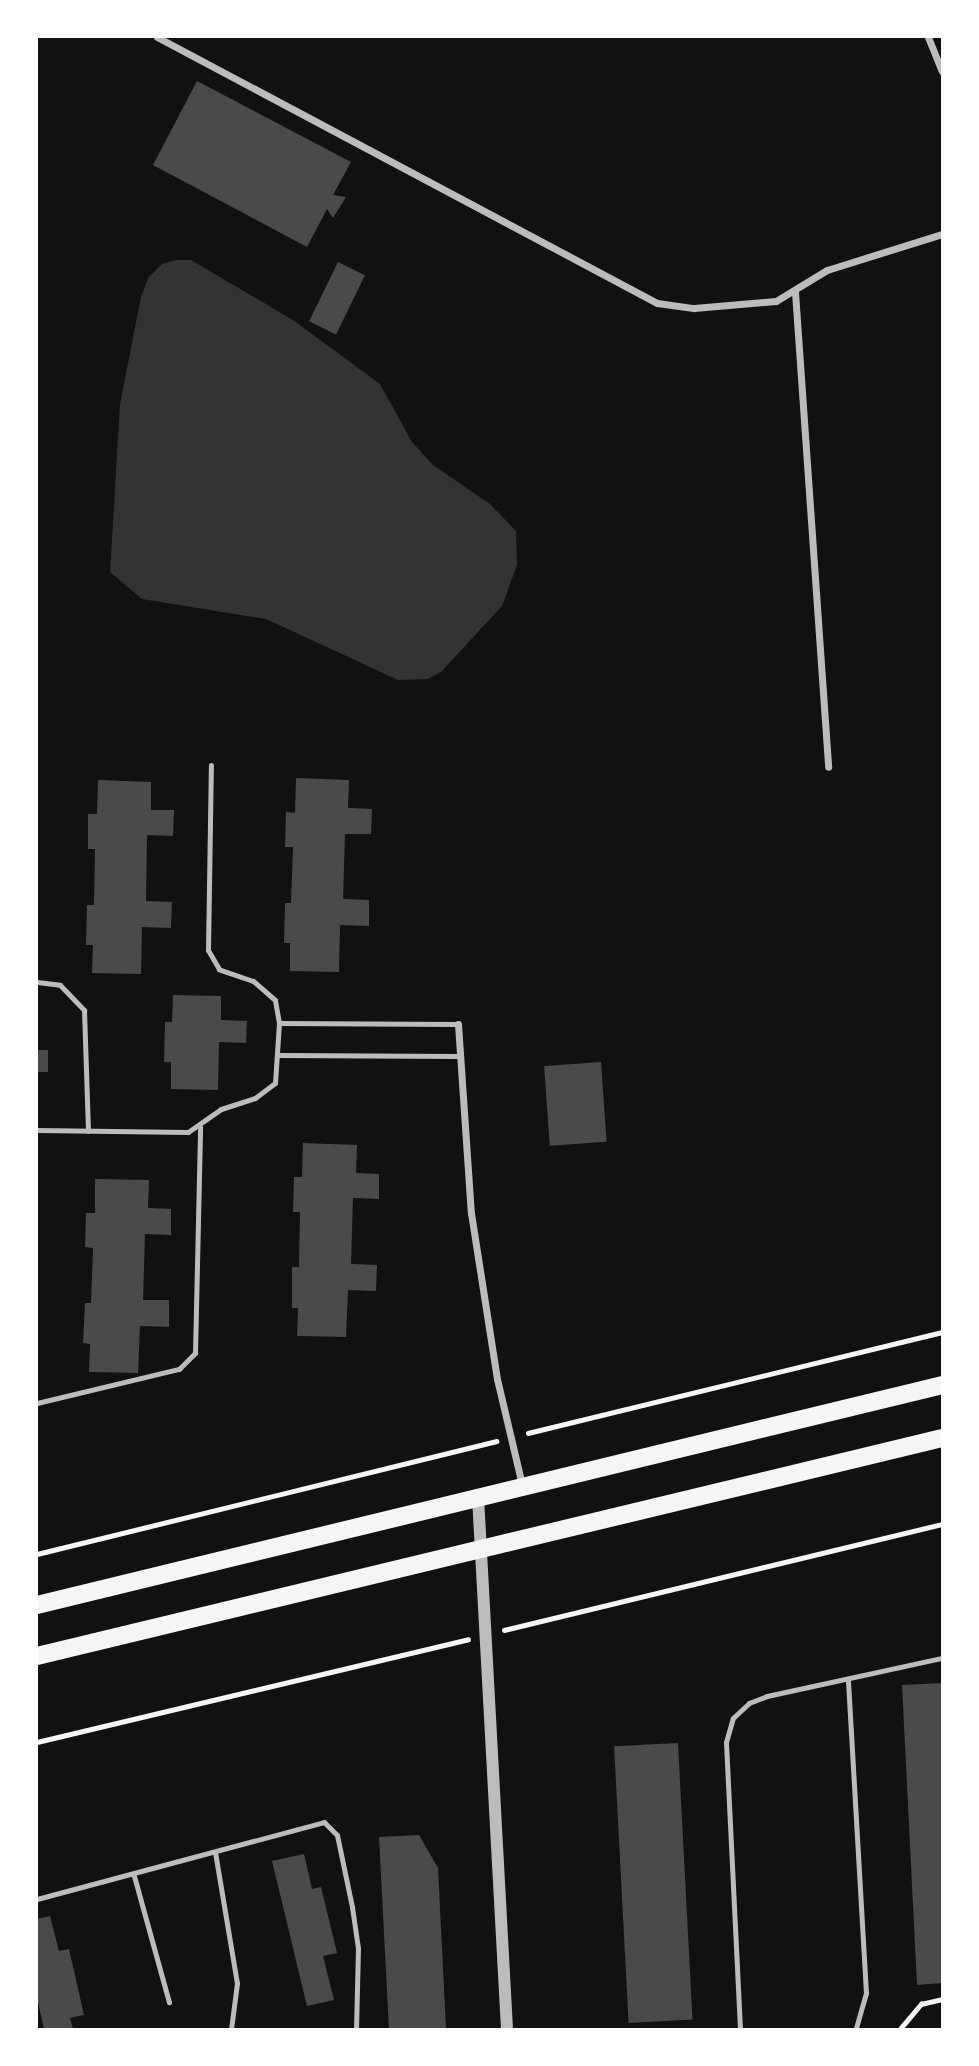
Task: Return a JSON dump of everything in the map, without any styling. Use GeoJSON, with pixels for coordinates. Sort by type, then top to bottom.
{"type":"FeatureCollection","features":[{"type":"Feature","properties":{"kind":"main road"},"geometry":{"type":"LineString","coordinates":[[37,1605],[942,1385]]}},
{"type":"Feature","properties":{"kind":"main road"},"geometry":{"type":"LineString","coordinates":[[37,1656],[942,1438]]}},
{"type":"Feature","properties":{"kind":"street"},"geometry":{"type":"LineString","coordinates":[[157,37],[648,299],[694,308],[744,306],[795,292],[827,270],[942,234]]}},
{"type":"Feature","properties":{"kind":"street"},"geometry":{"type":"LineString","coordinates":[[928,37],[942,71]]}},
{"type":"Feature","properties":{"kind":"street"},"geometry":{"type":"LineString","coordinates":[[795,292],[828,767]]}},
{"type":"Feature","properties":{"kind":"street"},"geometry":{"type":"LineString","coordinates":[[458,1024],[471,1213],[522,1486]]}},
{"type":"Feature","properties":{"kind":"street"},"geometry":{"type":"LineString","coordinates":[[478,1497],[507,2029]]}},
{"type":"Feature","properties":{"kind":"lane"},"geometry":{"type":"LineString","coordinates":[[37,1130],[174,1133],[200,1128],[221,1109],[267,1092],[275,1083],[279,1023],[275,1000],[253,981],[230,976],[210,960],[211,765]]}},
{"type":"Feature","properties":{"kind":"lane"},"geometry":{"type":"LineString","coordinates":[[37,982],[60,985],[84,1010],[88,1131]]}},
{"type":"Feature","properties":{"kind":"lane"},"geometry":{"type":"LineString","coordinates":[[279,1023],[458,1024]]}},
{"type":"Feature","properties":{"kind":"lane"},"geometry":{"type":"LineString","coordinates":[[278,1055],[459,1056]]}},
{"type":"Feature","properties":{"kind":"lane"},"geometry":{"type":"LineString","coordinates":[[37,1403],[178,1369],[195,1353],[200,1128]]}},
{"type":"Feature","properties":{"kind":"lane"},"geometry":{"type":"LineString","coordinates":[[740,2029],[728,1729],[749,1703],[942,1658]]}},
{"type":"Feature","properties":{"kind":"lane"},"geometry":{"type":"LineString","coordinates":[[848,1681],[866,1993],[856,2029]]}},
{"type":"Feature","properties":{"kind":"lane"},"geometry":{"type":"LineString","coordinates":[[37,1899],[134,1876],[307,1824],[324,1822],[337,1835],[358,1948],[356,2029]]}},
{"type":"Feature","properties":{"kind":"lane"},"geometry":{"type":"LineString","coordinates":[[215,1852],[237,1983],[231,2029]]}},
{"type":"Feature","properties":{"kind":"lane"},"geometry":{"type":"LineString","coordinates":[[134,1876],[169,2002]]}},
{"type":"Feature","properties":{"kind":"path"},"geometry":{"type":"LineString","coordinates":[[37,1554],[942,1332]]}},
{"type":"Feature","properties":{"kind":"path"},"geometry":{"type":"LineString","coordinates":[[900,2029],[921,2004],[942,1998]]}},
{"type":"Feature","properties":{"kind":"shaded area"},"geometry":{"type":"Polygon","coordinates":[[[191,260],[293,320],[380,384],[412,442],[433,465],[490,504],[516,531],[517,565],[502,606],[442,671],[428,679],[398,680],[266,619],[142,599],[110,572],[120,404],[141,297],[148,278],[162,264],[191,260]]]}},
{"type":"Feature","properties":{"kind":"building"},"geometry":{"type":"Polygon","coordinates":[[[197,81],[351,162],[333,195],[346,197],[333,218],[327,209],[307,247],[153,165],[197,81]]]}},
{"type":"Feature","properties":{"kind":"building"},"geometry":{"type":"Polygon","coordinates":[[[338,262],[365,275],[336,334],[309,321],[338,262]]]}},
{"type":"Feature","properties":{"kind":"building"},"geometry":{"type":"Polygon","coordinates":[[[296,778],[349,780],[348,808],[372,809],[371,834],[345,834],[343,899],[369,900],[369,926],[340,925],[339,972],[290,971],[290,943],[284,943],[285,903],[291,903],[293,847],[285,847],[286,812],[295,813],[296,778]]]}},
{"type":"Feature","properties":{"kind":"building"},"geometry":{"type":"Polygon","coordinates":[[[98,780],[151,782],[151,810],[174,810],[173,836],[147,835],[146,901],[172,902],[171,928],[142,927],[141,974],[92,973],[93,945],[86,945],[87,905],[94,905],[95,849],[88,849],[88,814],[97,814],[98,780]]]}},
{"type":"Feature","properties":{"kind":"building"},"geometry":{"type":"Polygon","coordinates":[[[173,995],[221,996],[221,1020],[247,1021],[246,1043],[219,1042],[218,1090],[171,1089],[171,1062],[164,1062],[165,1022],[172,1022],[173,995]]]}},
{"type":"Feature","properties":{"kind":"building"},"geometry":{"type":"Polygon","coordinates":[[[37,1050],[48,1050],[48,1072],[37,1072],[37,1050]]]}},
{"type":"Feature","properties":{"kind":"building"},"geometry":{"type":"Polygon","coordinates":[[[601,1062],[607,1142],[550,1146],[544,1066],[601,1062]]]}},
{"type":"Feature","properties":{"kind":"building"},"geometry":{"type":"Polygon","coordinates":[[[303,1143],[357,1145],[356,1173],[379,1174],[379,1199],[353,1198],[351,1264],[377,1265],[376,1291],[348,1290],[346,1337],[297,1336],[298,1308],[292,1308],[292,1267],[299,1267],[300,1212],[293,1212],[294,1177],[302,1177],[303,1143]]]}},
{"type":"Feature","properties":{"kind":"building"},"geometry":{"type":"Polygon","coordinates":[[[95,1179],[149,1180],[148,1208],[171,1209],[171,1235],[145,1234],[143,1300],[169,1300],[169,1327],[140,1326],[138,1373],[89,1372],[90,1344],[83,1343],[85,1303],[91,1303],[93,1248],[85,1247],[86,1213],[95,1213],[95,1179]]]}},
{"type":"Feature","properties":{"kind":"building"},"geometry":{"type":"Polygon","coordinates":[[[942,1683],[942,1983],[917,1985],[902,1685],[942,1683]]]}},
{"type":"Feature","properties":{"kind":"building"},"geometry":{"type":"Polygon","coordinates":[[[678,1743],[692,2020],[629,2023],[614,1746],[678,1743]]]}},
{"type":"Feature","properties":{"kind":"building"},"geometry":{"type":"Polygon","coordinates":[[[419,1835],[438,1868],[446,2029],[389,2029],[379,1837],[419,1835]]]}},
{"type":"Feature","properties":{"kind":"building"},"geometry":{"type":"Polygon","coordinates":[[[304,1854],[312,1889],[321,1887],[337,1953],[323,1956],[334,2000],[307,2006],[272,1861],[304,1854]]]}},
{"type":"Feature","properties":{"kind":"building"},"geometry":{"type":"Polygon","coordinates":[[[50,1916],[59,1951],[69,1949],[84,2015],[70,2018],[73,2029],[44,2029],[37,1998],[37,1919],[50,1916]]]}}]}
